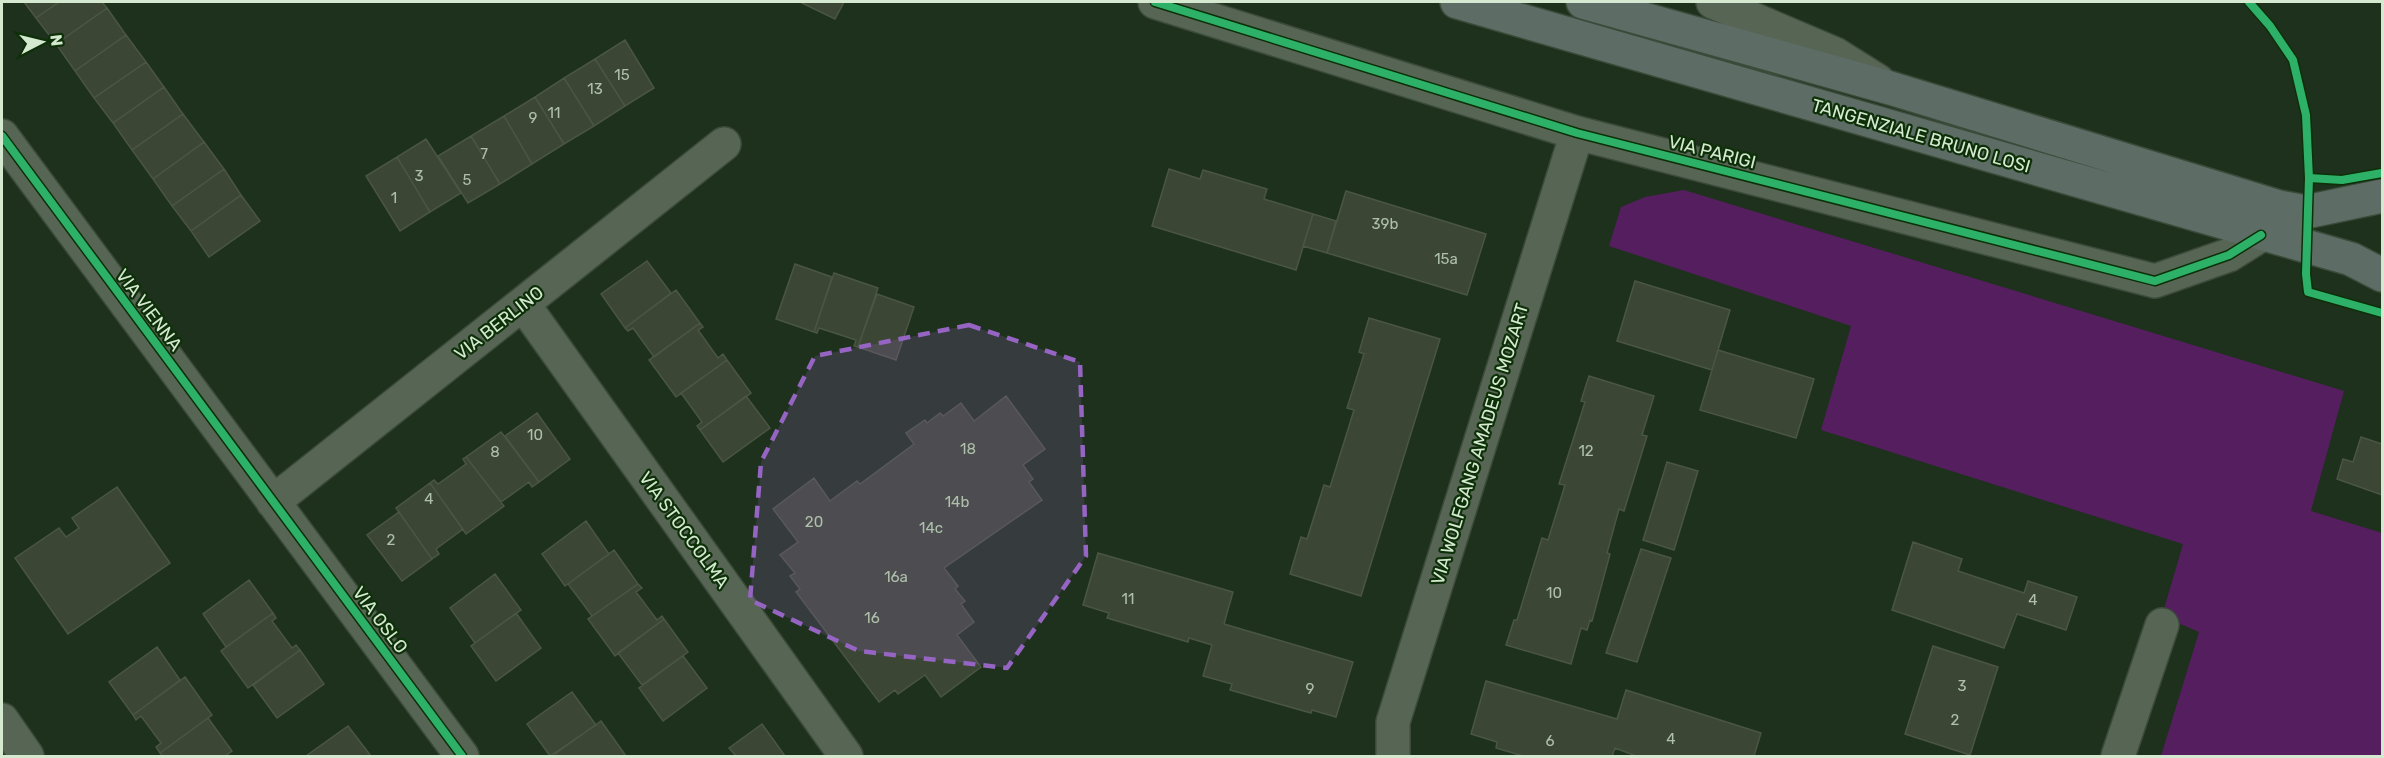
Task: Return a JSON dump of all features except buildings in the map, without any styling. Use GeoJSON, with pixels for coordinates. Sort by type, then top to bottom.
{"type":"FeatureCollection","features":[{"type":"Feature","properties":{"kind":"main road","name":"TANGENZIALE BRUNO LOSI"},"geometry":{"type":"LineString","coordinates":[[1457,2],[2351,259],[2382,275]]}},
{"type":"Feature","properties":{"kind":"main road","name":"TANGENZIALE BRUNO LOSI"},"geometry":{"type":"LineString","coordinates":[[1583,2],[1890,88],[2279,207],[2306,212],[2382,196]]}},
{"type":"Feature","properties":{"kind":"street","name":"VIA PARIGI"},"geometry":{"type":"LineString","coordinates":[[1155,2],[1577,133],[2155,281],[2229,255],[2261,235]]}},
{"type":"Feature","properties":{"kind":"street"},"geometry":{"type":"LineString","coordinates":[[1713,2],[1835,54],[1890,88]]}},
{"type":"Feature","properties":{"kind":"street","name":"VIA WOLFGANG AMADEUS MOZART"},"geometry":{"type":"LineString","coordinates":[[1393,756],[1393,722],[1577,133]]}},
{"type":"Feature","properties":{"kind":"street","name":"VIA VIENNA"},"geometry":{"type":"LineString","coordinates":[[2,136],[273,502]]}},
{"type":"Feature","properties":{"kind":"street","name":"VIA BERLINO"},"geometry":{"type":"LineString","coordinates":[[273,502],[724,144]]}},
{"type":"Feature","properties":{"kind":"street","name":"VIA STOCCOLMA"},"geometry":{"type":"LineString","coordinates":[[523,304],[846,756]]}},
{"type":"Feature","properties":{"kind":"street","name":"VIA OSLO"},"geometry":{"type":"LineString","coordinates":[[273,502],[462,756]]}},
{"type":"Feature","properties":{"kind":"street"},"geometry":{"type":"LineString","coordinates":[[2118,756],[2162,625]]}},
{"type":"Feature","properties":{"kind":"street"},"geometry":{"type":"LineString","coordinates":[[2,720],[27,756]]}},
{"type":"Feature","properties":{"kind":"highlighted area"},"geometry":{"type":"Polygon","coordinates":[[[969,325],[1080,362],[1086,556],[1007,668],[859,651],[750,600],[761,462],[815,356],[969,325]]]}},
{"type":"Feature","properties":{"kind":"shaded area"},"geometry":{"type":"Polygon","coordinates":[[[1684,190],[2344,391],[2311,511],[2382,533],[2382,756],[2161,756],[2199,632],[2162,616],[2183,544],[1821,430],[1851,326],[1609,246],[1621,207],[1645,197],[1684,190]]]}},
{"type":"Feature","properties":{"kind":"cycle path"},"geometry":{"type":"LineString","coordinates":[[1155,2],[1577,133],[2155,281],[2229,255],[2261,235]]}},
{"type":"Feature","properties":{"kind":"cycle path"},"geometry":{"type":"LineString","coordinates":[[2249,2],[2270,26],[2293,60],[2306,115],[2309,178]]}},
{"type":"Feature","properties":{"kind":"cycle path"},"geometry":{"type":"LineString","coordinates":[[2,136],[462,756]]}},
{"type":"Feature","properties":{"kind":"cycle path"},"geometry":{"type":"LineString","coordinates":[[2382,173],[2342,180],[2309,178],[2306,274],[2308,292],[2382,313]]}}]}
